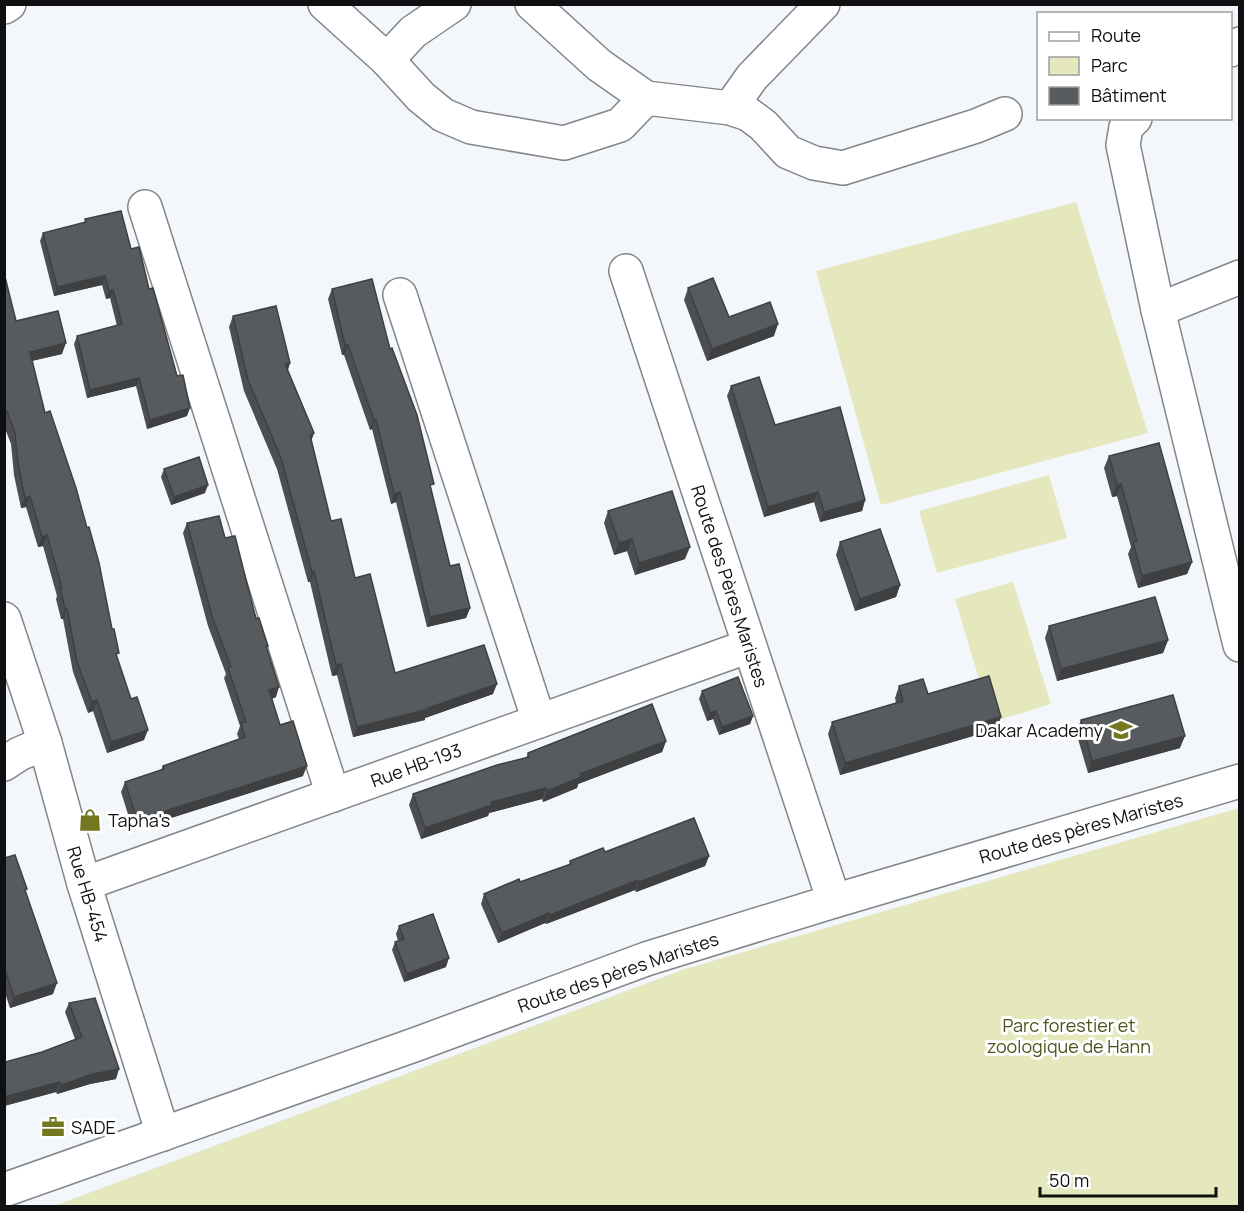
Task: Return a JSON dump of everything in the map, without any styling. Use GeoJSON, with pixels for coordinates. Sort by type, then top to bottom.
{"type":"FeatureCollection","features":[{"type":"Feature","properties":{"kind":"street"},"geometry":{"type":"LineString","coordinates":[[4,7],[9,4]]}},
{"type":"Feature","properties":{"kind":"street"},"geometry":{"type":"LineString","coordinates":[[326,4],[387,60],[421,97],[443,115],[471,127],[564,143],[620,124],[646,98]]}},
{"type":"Feature","properties":{"kind":"street"},"geometry":{"type":"LineString","coordinates":[[387,60],[413,32],[454,4]]}},
{"type":"Feature","properties":{"kind":"street"},"geometry":{"type":"LineString","coordinates":[[532,4],[599,65],[646,98],[730,108],[748,114],[763,125],[788,152],[814,163],[843,168],[976,126],[1005,114]]}},
{"type":"Feature","properties":{"kind":"street"},"geometry":{"type":"LineString","coordinates":[[730,108],[752,77],[823,4]]}},
{"type":"Feature","properties":{"kind":"street"},"geometry":{"type":"LineString","coordinates":[[1133,120],[1126,127],[1123,145],[1158,310],[1226,531],[1239,645]]}},
{"type":"Feature","properties":{"kind":"street"},"geometry":{"type":"LineString","coordinates":[[145,207],[333,795]]}},
{"type":"Feature","properties":{"kind":"street","name":"Route des Pères Maristes"},"geometry":{"type":"LineString","coordinates":[[626,272],[834,901]]}},
{"type":"Feature","properties":{"kind":"street"},"geometry":{"type":"LineString","coordinates":[[1158,310],[1239,277]]}},
{"type":"Feature","properties":{"kind":"street"},"geometry":{"type":"LineString","coordinates":[[399,295],[539,721]]}},
{"type":"Feature","properties":{"kind":"street","name":"Rue HB-454"},"geometry":{"type":"LineString","coordinates":[[4,620],[45,743],[84,884],[163,1134]]}},
{"type":"Feature","properties":{"kind":"street","name":"Rue HB-193"},"geometry":{"type":"LineString","coordinates":[[84,884],[749,646]]}},
{"type":"Feature","properties":{"kind":"street"},"geometry":{"type":"LineString","coordinates":[[4,764],[19,754],[45,743]]}},
{"type":"Feature","properties":{"kind":"street","name":"Route des pères Maristes"},"geometry":{"type":"LineString","coordinates":[[4,1190],[646,959],[1239,781]]}},
{"type":"Feature","properties":{"kind":"green space"},"geometry":{"type":"Polygon","coordinates":[[[1076,202],[1148,433],[881,505],[816,271],[1076,202]]]}},
{"type":"Feature","properties":{"kind":"green space"},"geometry":{"type":"Polygon","coordinates":[[[1049,475],[1067,538],[937,573],[919,511],[1049,475]]]}},
{"type":"Feature","properties":{"kind":"green space"},"geometry":{"type":"Polygon","coordinates":[[[1013,582],[1051,704],[992,722],[955,599],[1013,582]]]}},
{"type":"Feature","properties":{"kind":"green space","name":"Parc forestier et zoologique de Hann"},"geometry":{"type":"Polygon","coordinates":[[[1239,808],[1239,1206],[54,1206],[685,969],[1239,808]]]}},
{"type":"Feature","properties":{"kind":"building"},"geometry":{"type":"Polygon","coordinates":[[[121,211],[131,249],[139,247],[149,289],[153,288],[177,376],[183,375],[190,408],[150,420],[139,378],[90,390],[77,336],[122,324],[113,290],[109,291],[105,276],[57,287],[43,233],[86,222],[85,219],[121,211]]]}},
{"type":"Feature","properties":{"kind":"building"},"geometry":{"type":"Polygon","coordinates":[[[4,273],[16,321],[58,311],[66,343],[30,352],[45,413],[50,411],[87,528],[89,527],[99,563],[112,629],[114,629],[119,653],[116,654],[131,699],[137,697],[148,730],[111,742],[97,700],[92,702],[77,662],[67,608],[65,609],[60,588],[62,588],[47,535],[42,537],[30,496],[25,498],[15,433],[7,411],[4,411],[4,273]]]}},
{"type":"Feature","properties":{"kind":"building"},"geometry":{"type":"Polygon","coordinates":[[[713,278],[729,317],[770,302],[778,324],[712,349],[688,288],[713,278]]]}},
{"type":"Feature","properties":{"kind":"building"},"geometry":{"type":"Polygon","coordinates":[[[372,279],[390,349],[392,348],[417,415],[434,484],[430,485],[450,566],[459,564],[470,608],[430,617],[400,492],[394,494],[376,419],[374,420],[348,345],[345,345],[332,289],[372,279]]]}},
{"type":"Feature","properties":{"kind":"building"},"geometry":{"type":"Polygon","coordinates":[[[276,306],[290,363],[285,364],[314,433],[310,435],[331,521],[341,519],[355,578],[370,574],[395,673],[484,645],[497,684],[429,709],[357,727],[341,664],[336,665],[314,571],[312,572],[281,458],[248,380],[233,316],[276,306]]]}},
{"type":"Feature","properties":{"kind":"building"},"geometry":{"type":"Polygon","coordinates":[[[759,377],[775,425],[840,407],[865,500],[824,512],[818,492],[768,507],[731,386],[759,377]]]}},
{"type":"Feature","properties":{"kind":"building"},"geometry":{"type":"Polygon","coordinates":[[[1159,443],[1192,562],[1142,576],[1133,542],[1137,541],[1121,484],[1117,485],[1109,456],[1159,443]]]}},
{"type":"Feature","properties":{"kind":"building"},"geometry":{"type":"Polygon","coordinates":[[[199,457],[208,485],[174,497],[164,469],[199,457]]]}},
{"type":"Feature","properties":{"kind":"building"},"geometry":{"type":"Polygon","coordinates":[[[672,491],[690,547],[639,563],[632,539],[619,543],[608,511],[672,491]]]}},
{"type":"Feature","properties":{"kind":"building"},"geometry":{"type":"Polygon","coordinates":[[[219,516],[225,538],[235,536],[256,619],[259,618],[268,646],[266,646],[279,687],[269,690],[280,725],[293,721],[307,766],[137,820],[125,782],[245,737],[241,723],[246,722],[228,668],[231,667],[212,616],[187,523],[219,516]]]}},
{"type":"Feature","properties":{"kind":"building"},"geometry":{"type":"Polygon","coordinates":[[[880,529],[900,585],[860,599],[840,542],[880,529]]]}},
{"type":"Feature","properties":{"kind":"building"},"geometry":{"type":"Polygon","coordinates":[[[1155,597],[1168,640],[1061,669],[1049,626],[1155,597]]]}},
{"type":"Feature","properties":{"kind":"building"},"geometry":{"type":"Polygon","coordinates":[[[989,676],[1001,717],[845,763],[832,722],[903,701],[899,686],[923,679],[928,694],[989,676]]]}},
{"type":"Feature","properties":{"kind":"building"},"geometry":{"type":"Polygon","coordinates":[[[738,677],[753,716],[722,727],[716,711],[710,713],[702,691],[738,677]]]}},
{"type":"Feature","properties":{"kind":"building"},"geometry":{"type":"Polygon","coordinates":[[[1173,695],[1185,736],[1092,761],[1081,720],[1173,695]]]}},
{"type":"Feature","properties":{"kind":"building"},"geometry":{"type":"Polygon","coordinates":[[[652,704],[666,741],[580,774],[581,777],[547,791],[546,788],[491,802],[492,805],[425,828],[413,794],[497,765],[529,757],[528,753],[652,704]]]}},
{"type":"Feature","properties":{"kind":"building"},"geometry":{"type":"Polygon","coordinates":[[[694,818],[709,856],[639,882],[638,880],[550,915],[549,913],[502,933],[484,894],[519,879],[520,882],[571,864],[570,861],[603,848],[605,852],[694,818]]]}},
{"type":"Feature","properties":{"kind":"building"},"geometry":{"type":"Polygon","coordinates":[[[15,855],[57,983],[14,997],[4,967],[4,858],[15,855]]]}},
{"type":"Feature","properties":{"kind":"building"},"geometry":{"type":"Polygon","coordinates":[[[433,914],[449,958],[407,974],[395,942],[404,939],[399,926],[433,914]]]}},
{"type":"Feature","properties":{"kind":"building"},"geometry":{"type":"Polygon","coordinates":[[[95,998],[119,1069],[93,1074],[61,1085],[60,1082],[4,1097],[5,1062],[42,1052],[82,1037],[69,1003],[95,998]]]}},
{"type":"Feature","properties":{"kind":"place","name":"Dakar Academy"},"geometry":{"type":"Point","coordinates":[1121,730]}},
{"type":"Feature","properties":{"kind":"place","name":"Tapha's"},"geometry":{"type":"Point","coordinates":[90,820]}},
{"type":"Feature","properties":{"kind":"place","name":"SADE"},"geometry":{"type":"Point","coordinates":[53,1127]}}]}
